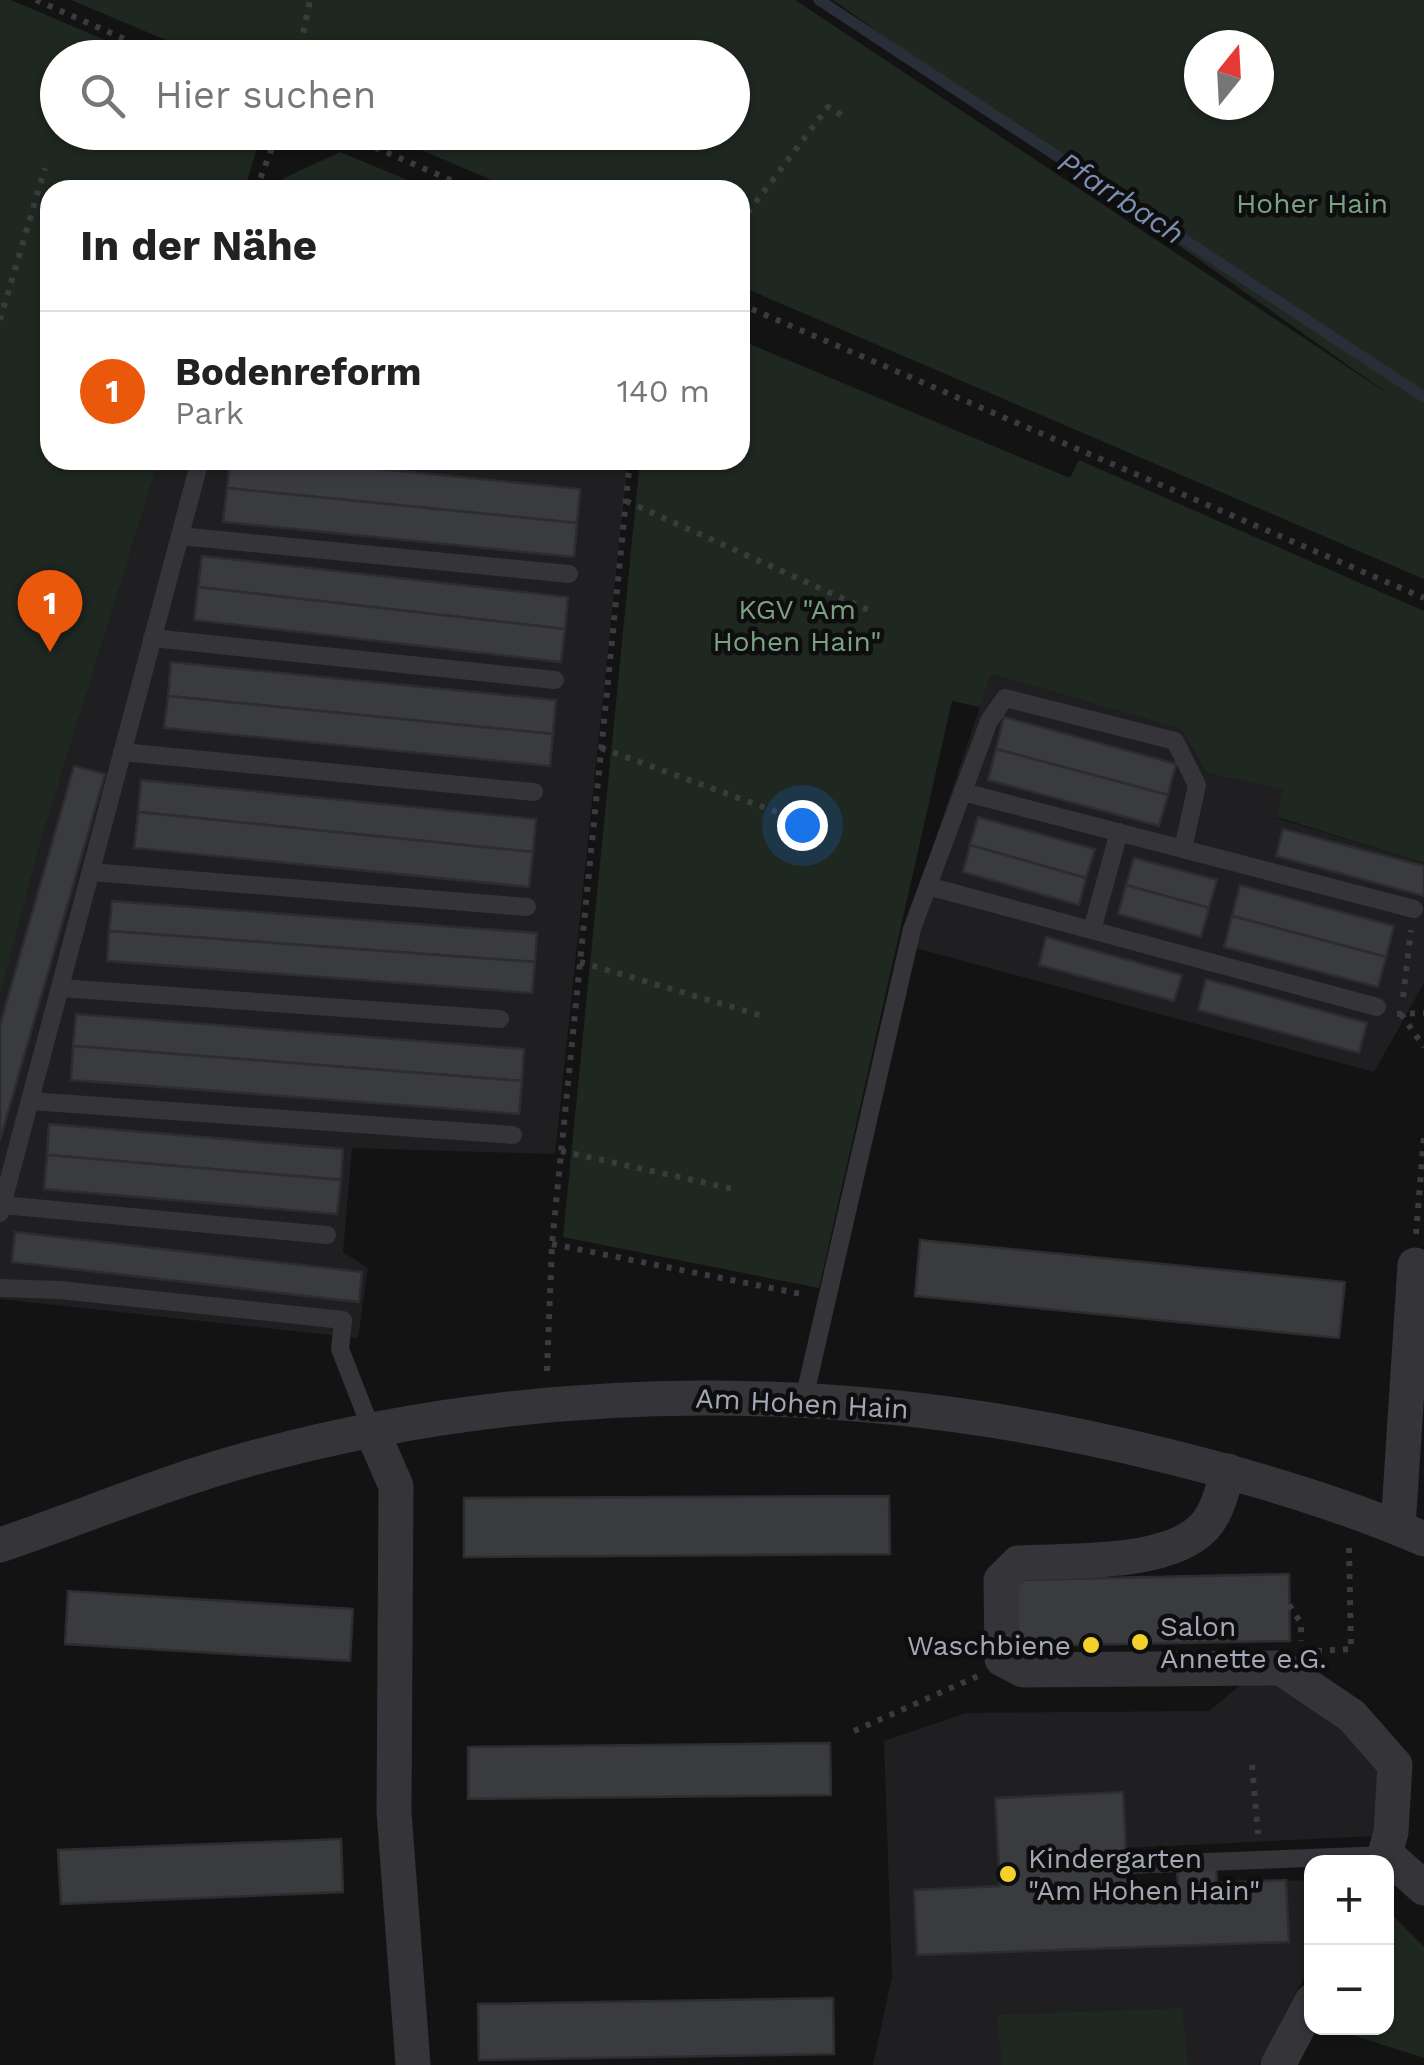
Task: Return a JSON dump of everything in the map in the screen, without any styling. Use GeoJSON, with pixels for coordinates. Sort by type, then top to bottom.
{"type":"FeatureCollection","features":[{"type":"Feature","properties":{"kind":"street","name":"Am Hohen Hain"},"geometry":{"type":"LineString","coordinates":[[0,1545],[248,1459],[372,1431],[546,1403],[804,1399],[918,1408],[1069,1432],[1228,1471],[1349,1509],[1411,1534],[1415,1265]]}},
{"type":"Feature","properties":{"kind":"street"},"geometry":{"type":"LineString","coordinates":[[372,1431],[396,1486],[394,1812],[413,2065]]}},
{"type":"Feature","properties":{"kind":"street"},"geometry":{"type":"LineString","coordinates":[[1228,1471],[1214,1512],[1186,1542],[1137,1556],[1018,1563],[1001,1580],[1002,1659],[1023,1670],[1281,1668],[1352,1716],[1409,1762],[1386,1855]]}},
{"type":"Feature","properties":{"kind":"street"},"geometry":{"type":"LineString","coordinates":[[1394,1866],[1424,1888]]}},
{"type":"Feature","properties":{"kind":"street"},"geometry":{"type":"LineString","coordinates":[[1278,2065],[1304,2016]]}},
{"type":"Feature","properties":{"kind":"lane"},"geometry":{"type":"LineString","coordinates":[[197,470],[1,1209],[327,1236]]}},
{"type":"Feature","properties":{"kind":"lane"},"geometry":{"type":"LineString","coordinates":[[180,536],[569,574]]}},
{"type":"Feature","properties":{"kind":"lane"},"geometry":{"type":"LineString","coordinates":[[152,638],[555,680]]}},
{"type":"Feature","properties":{"kind":"lane"},"geometry":{"type":"LineString","coordinates":[[804,1399],[912,929],[989,722],[1004,698],[1175,741],[1197,785],[1182,848]]}},
{"type":"Feature","properties":{"kind":"lane"},"geometry":{"type":"LineString","coordinates":[[122,752],[534,792]]}},
{"type":"Feature","properties":{"kind":"lane"},"geometry":{"type":"LineString","coordinates":[[963,792],[1414,909]]}},
{"type":"Feature","properties":{"kind":"lane"},"geometry":{"type":"LineString","coordinates":[[1092,930],[1120,832]]}},
{"type":"Feature","properties":{"kind":"lane"},"geometry":{"type":"LineString","coordinates":[[90,872],[527,907]]}},
{"type":"Feature","properties":{"kind":"lane"},"geometry":{"type":"LineString","coordinates":[[928,886],[1377,1007]]}},
{"type":"Feature","properties":{"kind":"lane"},"geometry":{"type":"LineString","coordinates":[[60,988],[500,1020]]}},
{"type":"Feature","properties":{"kind":"lane"},"geometry":{"type":"LineString","coordinates":[[30,1101],[513,1135]]}},
{"type":"Feature","properties":{"kind":"lane"},"geometry":{"type":"LineString","coordinates":[[0,1288],[343,1320],[340,1349],[372,1431]]}},
{"type":"Feature","properties":{"kind":"lane"},"geometry":{"type":"LineString","coordinates":[[1127,1866],[1304,1861]]}},
{"type":"Feature","properties":{"kind":"path"},"geometry":{"type":"LineString","coordinates":[[36,0],[127,40]]}},
{"type":"Feature","properties":{"kind":"path"},"geometry":{"type":"LineString","coordinates":[[302,40],[310,0]]}},
{"type":"Feature","properties":{"kind":"path"},"geometry":{"type":"LineString","coordinates":[[750,210],[828,108],[848,120]]}},
{"type":"Feature","properties":{"kind":"path"},"geometry":{"type":"LineString","coordinates":[[260,180],[271,150]]}},
{"type":"Feature","properties":{"kind":"path"},"geometry":{"type":"LineString","coordinates":[[381,150],[451,180]]}},
{"type":"Feature","properties":{"kind":"path"},"geometry":{"type":"LineString","coordinates":[[41,180],[45,168]]}},
{"type":"Feature","properties":{"kind":"path"},"geometry":{"type":"LineString","coordinates":[[0,320],[40,185]]}},
{"type":"Feature","properties":{"kind":"path"},"geometry":{"type":"LineString","coordinates":[[750,308],[1424,598]]}},
{"type":"Feature","properties":{"kind":"path"},"geometry":{"type":"LineString","coordinates":[[546,1403],[552,1244],[629,470]]}},
{"type":"Feature","properties":{"kind":"path"},"geometry":{"type":"LineString","coordinates":[[626,501],[876,614]]}},
{"type":"Feature","properties":{"kind":"path"},"geometry":{"type":"LineString","coordinates":[[601,748],[832,832]]}},
{"type":"Feature","properties":{"kind":"path"},"geometry":{"type":"LineString","coordinates":[[1414,909],[1400,1016],[1424,1047]]}},
{"type":"Feature","properties":{"kind":"path"},"geometry":{"type":"LineString","coordinates":[[580,962],[766,1017]]}},
{"type":"Feature","properties":{"kind":"path"},"geometry":{"type":"LineString","coordinates":[[1415,1265],[1424,1136]]}},
{"type":"Feature","properties":{"kind":"path"},"geometry":{"type":"LineString","coordinates":[[561,1151],[738,1190]]}},
{"type":"Feature","properties":{"kind":"path"},"geometry":{"type":"LineString","coordinates":[[552,1244],[825,1298]]}},
{"type":"Feature","properties":{"kind":"path"},"geometry":{"type":"LineString","coordinates":[[1289,1606],[1301,1623],[1301,1651],[1350,1649],[1349,1509]]}},
{"type":"Feature","properties":{"kind":"path"},"geometry":{"type":"LineString","coordinates":[[854,1731],[991,1670],[1023,1670]]}},
{"type":"Feature","properties":{"kind":"path"},"geometry":{"type":"LineString","coordinates":[[1252,1765],[1256,1807]]}},
{"type":"Feature","properties":{"kind":"shaded area"},"geometry":{"type":"Polygon","coordinates":[[[156,470],[627,470],[555,1154],[352,1148],[343,1252],[368,1268],[358,1338],[0,1299],[0,997],[40,844],[156,470]]]}},
{"type":"Feature","properties":{"kind":"shaded area"},"geometry":{"type":"Polygon","coordinates":[[[991,674],[1181,729],[1207,773],[1284,790],[1277,818],[1424,863],[1424,983],[1374,1072],[900,944],[991,674]]]}},
{"type":"Feature","properties":{"kind":"shaded area","name":"Kindergarten \"Am Hohen Hain\""},"geometry":{"type":"Polygon","coordinates":[[[1263,1674],[1358,1730],[1376,1765],[1384,1796],[1375,1836],[1126,1848],[1129,1888],[1178,1886],[1216,1868],[1218,1883],[1304,1880],[1304,1978],[1259,2065],[873,2065],[892,1976],[884,1741],[966,1713],[1209,1711],[1243,1683],[1263,1674]]]}},
{"type":"Feature","properties":{"kind":"green space"},"geometry":{"type":"Polygon","coordinates":[[[0,0],[11,0],[105,40],[40,40],[40,150],[257,150],[247,180],[40,180],[40,470],[156,470],[40,844],[0,997],[0,0]]]}},
{"type":"Feature","properties":{"kind":"green space","name":"Hoher Hain"},"geometry":{"type":"Polygon","coordinates":[[[71,0],[795,0],[1394,398],[833,0],[1424,0],[1424,579],[750,290],[750,180],[491,180],[421,150],[750,150],[750,40],[166,40],[71,0]]]}},
{"type":"Feature","properties":{"kind":"green space"},"geometry":{"type":"Polygon","coordinates":[[[340,152],[408,180],[283,180],[340,152]]]}},
{"type":"Feature","properties":{"kind":"green space","name":"KGV \"Am Hohen Hain\""},"geometry":{"type":"Polygon","coordinates":[[[750,344],[1070,478],[1079,460],[1424,611],[1424,863],[1277,817],[1283,790],[1207,773],[1181,729],[991,674],[980,707],[952,701],[819,1288],[563,1237],[639,470],[750,470],[750,344]]]}},
{"type":"Feature","properties":{"kind":"green space"},"geometry":{"type":"Polygon","coordinates":[[[1394,1917],[1424,1947],[1424,2058],[1353,2035],[1394,2035],[1394,1917]]]}},
{"type":"Feature","properties":{"kind":"green space"},"geometry":{"type":"Polygon","coordinates":[[[1182,2008],[1188,2065],[1002,2065],[997,2015],[1182,2008]]]}},
{"type":"Feature","properties":{"kind":"building"},"geometry":{"type":"Polygon","coordinates":[[[229,470],[389,470],[580,489],[577,523],[227,488],[229,470]]]}},
{"type":"Feature","properties":{"kind":"building"},"geometry":{"type":"Polygon","coordinates":[[[227,488],[577,523],[574,557],[223,522],[227,488]]]}},
{"type":"Feature","properties":{"kind":"building"},"geometry":{"type":"Polygon","coordinates":[[[202,556],[568,597],[565,629],[198,587],[202,556]]]}},
{"type":"Feature","properties":{"kind":"building"},"geometry":{"type":"Polygon","coordinates":[[[198,587],[565,629],[561,662],[194,620],[198,587]]]}},
{"type":"Feature","properties":{"kind":"building"},"geometry":{"type":"Polygon","coordinates":[[[171,662],[556,700],[553,734],[168,696],[171,662]]]}},
{"type":"Feature","properties":{"kind":"building"},"geometry":{"type":"Polygon","coordinates":[[[168,696],[553,734],[550,766],[164,728],[168,696]]]}},
{"type":"Feature","properties":{"kind":"building"},"geometry":{"type":"Polygon","coordinates":[[[1004,717],[1176,764],[1168,795],[996,749],[1004,717]]]}},
{"type":"Feature","properties":{"kind":"building"},"geometry":{"type":"Polygon","coordinates":[[[996,749],[1168,795],[1159,826],[988,780],[996,749]]]}},
{"type":"Feature","properties":{"kind":"building"},"geometry":{"type":"Polygon","coordinates":[[[74,766],[105,774],[0,1140],[0,1025],[74,766]]]}},
{"type":"Feature","properties":{"kind":"building"},"geometry":{"type":"Polygon","coordinates":[[[141,780],[536,819],[533,852],[138,812],[141,780]]]}},
{"type":"Feature","properties":{"kind":"building"},"geometry":{"type":"Polygon","coordinates":[[[138,812],[533,852],[529,887],[134,848],[138,812]]]}},
{"type":"Feature","properties":{"kind":"building"},"geometry":{"type":"Polygon","coordinates":[[[978,817],[1095,849],[1086,878],[970,845],[978,817]]]}},
{"type":"Feature","properties":{"kind":"building"},"geometry":{"type":"Polygon","coordinates":[[[1283,829],[1424,866],[1424,896],[1276,856],[1283,829]]]}},
{"type":"Feature","properties":{"kind":"building"},"geometry":{"type":"Polygon","coordinates":[[[970,845],[1086,878],[1079,905],[963,872],[970,845]]]}},
{"type":"Feature","properties":{"kind":"building"},"geometry":{"type":"Polygon","coordinates":[[[1134,858],[1217,880],[1209,908],[1126,885],[1134,858]]]}},
{"type":"Feature","properties":{"kind":"building"},"geometry":{"type":"Polygon","coordinates":[[[1126,885],[1209,908],[1201,937],[1118,914],[1126,885]]]}},
{"type":"Feature","properties":{"kind":"building"},"geometry":{"type":"Polygon","coordinates":[[[1240,885],[1394,926],[1386,957],[1232,916],[1240,885]]]}},
{"type":"Feature","properties":{"kind":"building"},"geometry":{"type":"Polygon","coordinates":[[[112,901],[537,933],[535,962],[109,931],[112,901]]]}},
{"type":"Feature","properties":{"kind":"building"},"geometry":{"type":"Polygon","coordinates":[[[1232,916],[1386,957],[1378,987],[1224,947],[1232,916]]]}},
{"type":"Feature","properties":{"kind":"building"},"geometry":{"type":"Polygon","coordinates":[[[109,931],[535,962],[532,993],[107,961],[109,931]]]}},
{"type":"Feature","properties":{"kind":"building"},"geometry":{"type":"Polygon","coordinates":[[[1046,937],[1182,975],[1174,1001],[1039,965],[1046,937]]]}},
{"type":"Feature","properties":{"kind":"building"},"geometry":{"type":"Polygon","coordinates":[[[1206,979],[1367,1023],[1359,1053],[1198,1010],[1206,979]]]}},
{"type":"Feature","properties":{"kind":"building"},"geometry":{"type":"Polygon","coordinates":[[[76,1014],[524,1049],[522,1081],[73,1046],[76,1014]]]}},
{"type":"Feature","properties":{"kind":"building"},"geometry":{"type":"Polygon","coordinates":[[[73,1046],[522,1081],[519,1114],[71,1080],[73,1046]]]}},
{"type":"Feature","properties":{"kind":"building"},"geometry":{"type":"Polygon","coordinates":[[[49,1124],[343,1149],[341,1180],[47,1155],[49,1124]]]}},
{"type":"Feature","properties":{"kind":"building"},"geometry":{"type":"Polygon","coordinates":[[[47,1155],[341,1180],[337,1214],[44,1189],[47,1155]]]}},
{"type":"Feature","properties":{"kind":"building"},"geometry":{"type":"Polygon","coordinates":[[[15,1232],[362,1272],[359,1302],[12,1262],[15,1232]]]}},
{"type":"Feature","properties":{"kind":"building"},"geometry":{"type":"Polygon","coordinates":[[[920,1240],[1345,1282],[1339,1338],[915,1296],[920,1240]]]}},
{"type":"Feature","properties":{"kind":"building"},"geometry":{"type":"Polygon","coordinates":[[[889,1496],[890,1554],[464,1557],[464,1498],[889,1496]]]}},
{"type":"Feature","properties":{"kind":"building"},"geometry":{"type":"Polygon","coordinates":[[[1289,1574],[1290,1641],[1018,1646],[1017,1580],[1289,1574]]]}},
{"type":"Feature","properties":{"kind":"building"},"geometry":{"type":"Polygon","coordinates":[[[68,1591],[353,1609],[350,1661],[65,1644],[68,1591]]]}},
{"type":"Feature","properties":{"kind":"building"},"geometry":{"type":"Polygon","coordinates":[[[830,1743],[831,1795],[468,1799],[468,1747],[830,1743]]]}},
{"type":"Feature","properties":{"kind":"building"},"geometry":{"type":"Polygon","coordinates":[[[1123,1792],[1128,1888],[1178,1886],[1177,1869],[1216,1868],[1217,1883],[1286,1880],[1289,1942],[917,1955],[914,1890],[1000,1886],[995,1798],[1123,1792]]]}},
{"type":"Feature","properties":{"kind":"building"},"geometry":{"type":"Polygon","coordinates":[[[341,1839],[343,1892],[61,1904],[58,1850],[341,1839]]]}},
{"type":"Feature","properties":{"kind":"building"},"geometry":{"type":"Polygon","coordinates":[[[833,1998],[834,2054],[479,2060],[478,2004],[833,1998]]]}},
{"type":"Feature","properties":{"kind":"waterway","name":"Pfarrbach"},"geometry":{"type":"LineString","coordinates":[[819,0],[1424,397]]}},
{"type":"Feature","properties":{"kind":"place","name":"Bodenreform"},"geometry":{"type":"Point","coordinates":[50,652]}},
{"type":"Feature","properties":{"kind":"place","name":"Salon Annette e.G."},"geometry":{"type":"Point","coordinates":[1140,1642]}},
{"type":"Feature","properties":{"kind":"place","name":"Waschbiene"},"geometry":{"type":"Point","coordinates":[1091,1645]}},
{"type":"Feature","properties":{"kind":"place","name":"Kindergarten \"Am Hohen Hain\""},"geometry":{"type":"Point","coordinates":[1008,1874]}}]}
